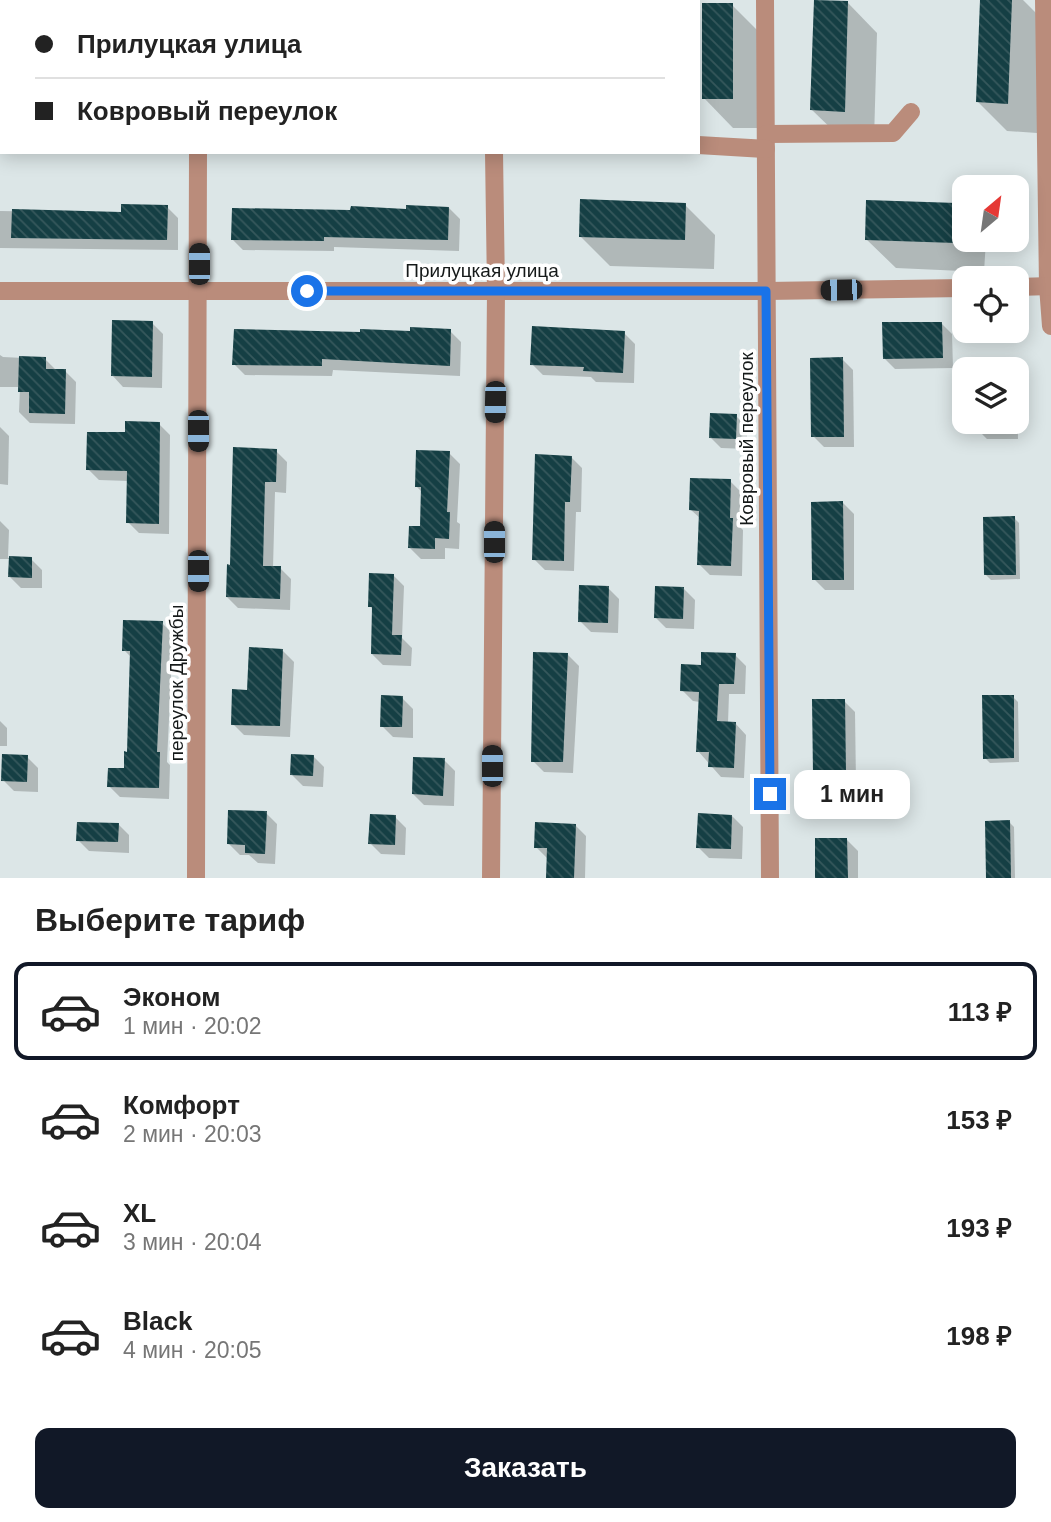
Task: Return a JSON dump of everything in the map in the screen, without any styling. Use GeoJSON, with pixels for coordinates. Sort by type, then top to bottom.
{"type":"FeatureCollection","features":[{"type":"Feature","properties":{"kind":"street","name":"Ковровый переулок"},"geometry":{"type":"LineString","coordinates":[[765,0],[770,878]]}},
{"type":"Feature","properties":{"kind":"street"},"geometry":{"type":"LineString","coordinates":[[1044,0],[1051,326]]}},
{"type":"Feature","properties":{"kind":"street"},"geometry":{"type":"LineString","coordinates":[[700,145],[893,132],[911,111]]}},
{"type":"Feature","properties":{"kind":"street","name":"переулок Дружбы"},"geometry":{"type":"LineString","coordinates":[[196,878],[198,154]]}},
{"type":"Feature","properties":{"kind":"street"},"geometry":{"type":"LineString","coordinates":[[491,878],[496,290],[494,154]]}},
{"type":"Feature","properties":{"kind":"street"},"geometry":{"type":"LineString","coordinates":[[1029,287],[1049,286]]}},
{"type":"Feature","properties":{"kind":"street","name":"Прилуцкая улица"},"geometry":{"type":"LineString","coordinates":[[0,291],[766,291],[952,288]]}},
{"type":"Feature","properties":{"kind":"building"},"geometry":{"type":"Polygon","coordinates":[[[814,0],[848,1],[845,112],[810,110],[814,0]]]}},
{"type":"Feature","properties":{"kind":"building"},"geometry":{"type":"Polygon","coordinates":[[[980,0],[1012,0],[1008,104],[976,102],[980,0]]]}},
{"type":"Feature","properties":{"kind":"building"},"geometry":{"type":"Polygon","coordinates":[[[702,3],[733,3],[733,99],[702,99],[702,3]]]}},
{"type":"Feature","properties":{"kind":"building"},"geometry":{"type":"Polygon","coordinates":[[[580,199],[686,203],[685,240],[579,237],[580,199]]]}},
{"type":"Feature","properties":{"kind":"building"},"geometry":{"type":"Polygon","coordinates":[[[866,200],[952,203],[952,243],[865,240],[866,200]]]}},
{"type":"Feature","properties":{"kind":"building"},"geometry":{"type":"Polygon","coordinates":[[[121,204],[168,205],[167,240],[11,238],[12,209],[121,212],[121,204]]]}},
{"type":"Feature","properties":{"kind":"building"},"geometry":{"type":"Polygon","coordinates":[[[406,205],[449,207],[448,240],[324,237],[324,241],[231,240],[232,208],[350,210],[351,206],[406,209],[406,205]]]}},
{"type":"Feature","properties":{"kind":"building"},"geometry":{"type":"Polygon","coordinates":[[[112,320],[153,321],[152,377],[111,376],[112,320]]]}},
{"type":"Feature","properties":{"kind":"building"},"geometry":{"type":"Polygon","coordinates":[[[882,322],[942,322],[943,358],[883,359],[882,322]]]}},
{"type":"Feature","properties":{"kind":"building"},"geometry":{"type":"Polygon","coordinates":[[[532,326],[625,331],[623,373],[583,371],[584,367],[530,365],[532,326]]]}},
{"type":"Feature","properties":{"kind":"building"},"geometry":{"type":"Polygon","coordinates":[[[410,327],[451,329],[450,366],[322,359],[322,366],[232,365],[234,329],[360,332],[360,329],[410,331],[410,327]]]}},
{"type":"Feature","properties":{"kind":"building"},"geometry":{"type":"Polygon","coordinates":[[[19,356],[46,357],[46,369],[66,369],[65,414],[29,413],[29,392],[18,392],[19,356]]]}},
{"type":"Feature","properties":{"kind":"building"},"geometry":{"type":"Polygon","coordinates":[[[843,357],[844,437],[811,437],[810,358],[843,357]]]}},
{"type":"Feature","properties":{"kind":"building"},"geometry":{"type":"Polygon","coordinates":[[[710,413],[737,414],[736,439],[709,438],[710,413]]]}},
{"type":"Feature","properties":{"kind":"building"},"geometry":{"type":"Polygon","coordinates":[[[125,421],[160,422],[159,524],[126,523],[127,471],[86,470],[87,432],[125,432],[125,421]]]}},
{"type":"Feature","properties":{"kind":"building"},"geometry":{"type":"Polygon","coordinates":[[[233,447],[277,449],[276,482],[265,482],[263,566],[281,566],[280,599],[226,597],[227,564],[230,565],[233,447]]]}},
{"type":"Feature","properties":{"kind":"building"},"geometry":{"type":"Polygon","coordinates":[[[416,450],[450,451],[447,512],[450,512],[449,539],[435,538],[435,549],[408,548],[409,526],[420,526],[421,487],[415,487],[416,450]]]}},
{"type":"Feature","properties":{"kind":"building"},"geometry":{"type":"Polygon","coordinates":[[[535,454],[572,456],[570,502],[565,502],[564,561],[532,560],[535,454]]]}},
{"type":"Feature","properties":{"kind":"building"},"geometry":{"type":"Polygon","coordinates":[[[690,478],[731,479],[731,566],[697,565],[699,511],[689,510],[690,478]]]}},
{"type":"Feature","properties":{"kind":"building"},"geometry":{"type":"Polygon","coordinates":[[[843,501],[844,580],[812,580],[811,502],[843,501]]]}},
{"type":"Feature","properties":{"kind":"building"},"geometry":{"type":"Polygon","coordinates":[[[1015,516],[1016,575],[984,575],[983,517],[1015,516]]]}},
{"type":"Feature","properties":{"kind":"building"},"geometry":{"type":"Polygon","coordinates":[[[9,556],[32,557],[32,578],[8,577],[9,556]]]}},
{"type":"Feature","properties":{"kind":"building"},"geometry":{"type":"Polygon","coordinates":[[[369,573],[394,574],[392,635],[402,635],[401,655],[371,654],[372,607],[368,607],[369,573]]]}},
{"type":"Feature","properties":{"kind":"building"},"geometry":{"type":"Polygon","coordinates":[[[579,585],[609,586],[608,623],[578,622],[579,585]]]}},
{"type":"Feature","properties":{"kind":"building"},"geometry":{"type":"Polygon","coordinates":[[[655,586],[684,587],[683,619],[654,618],[655,586]]]}},
{"type":"Feature","properties":{"kind":"building"},"geometry":{"type":"Polygon","coordinates":[[[123,620],[163,621],[157,752],[160,752],[159,788],[107,787],[108,768],[124,768],[124,751],[127,752],[130,651],[122,651],[123,620]]]}},
{"type":"Feature","properties":{"kind":"building"},"geometry":{"type":"Polygon","coordinates":[[[249,647],[283,649],[280,726],[231,725],[232,689],[247,690],[249,647]]]}},
{"type":"Feature","properties":{"kind":"building"},"geometry":{"type":"Polygon","coordinates":[[[533,652],[568,653],[563,762],[531,762],[533,652]]]}},
{"type":"Feature","properties":{"kind":"building"},"geometry":{"type":"Polygon","coordinates":[[[701,652],[736,653],[734,684],[719,684],[717,721],[736,722],[734,768],[708,767],[709,752],[696,752],[699,692],[680,691],[681,664],[701,665],[701,652]]]}},
{"type":"Feature","properties":{"kind":"building"},"geometry":{"type":"Polygon","coordinates":[[[381,695],[403,696],[402,727],[380,727],[381,695]]]}},
{"type":"Feature","properties":{"kind":"building"},"geometry":{"type":"Polygon","coordinates":[[[982,695],[1014,695],[1014,758],[983,759],[982,695]]]}},
{"type":"Feature","properties":{"kind":"building"},"geometry":{"type":"Polygon","coordinates":[[[812,699],[845,699],[846,773],[813,774],[812,699]]]}},
{"type":"Feature","properties":{"kind":"building"},"geometry":{"type":"Polygon","coordinates":[[[2,754],[28,755],[27,782],[1,781],[2,754]]]}},
{"type":"Feature","properties":{"kind":"building"},"geometry":{"type":"Polygon","coordinates":[[[291,754],[314,755],[313,776],[290,775],[291,754]]]}},
{"type":"Feature","properties":{"kind":"building"},"geometry":{"type":"Polygon","coordinates":[[[413,757],[445,758],[443,796],[412,794],[413,757]]]}},
{"type":"Feature","properties":{"kind":"building"},"geometry":{"type":"Polygon","coordinates":[[[228,810],[267,811],[265,854],[245,853],[245,845],[227,844],[228,810]]]}},
{"type":"Feature","properties":{"kind":"building"},"geometry":{"type":"Polygon","coordinates":[[[698,813],[732,815],[731,849],[696,848],[698,813]]]}},
{"type":"Feature","properties":{"kind":"building"},"geometry":{"type":"Polygon","coordinates":[[[370,814],[396,815],[395,845],[368,844],[370,814]]]}},
{"type":"Feature","properties":{"kind":"building"},"geometry":{"type":"Polygon","coordinates":[[[1010,820],[1011,878],[986,878],[985,821],[1010,820]]]}},
{"type":"Feature","properties":{"kind":"building"},"geometry":{"type":"Polygon","coordinates":[[[77,822],[119,823],[118,842],[76,841],[77,822]]]}},
{"type":"Feature","properties":{"kind":"building"},"geometry":{"type":"Polygon","coordinates":[[[535,822],[576,824],[574,878],[546,878],[547,848],[534,848],[535,822]]]}},
{"type":"Feature","properties":{"kind":"building"},"geometry":{"type":"Polygon","coordinates":[[[815,838],[847,838],[848,878],[815,878],[815,838]]]}},
{"type":"Feature","properties":{"kind":"route"},"geometry":{"type":"LineString","coordinates":[[307,291],[766,291],[770,794]]}}]}
